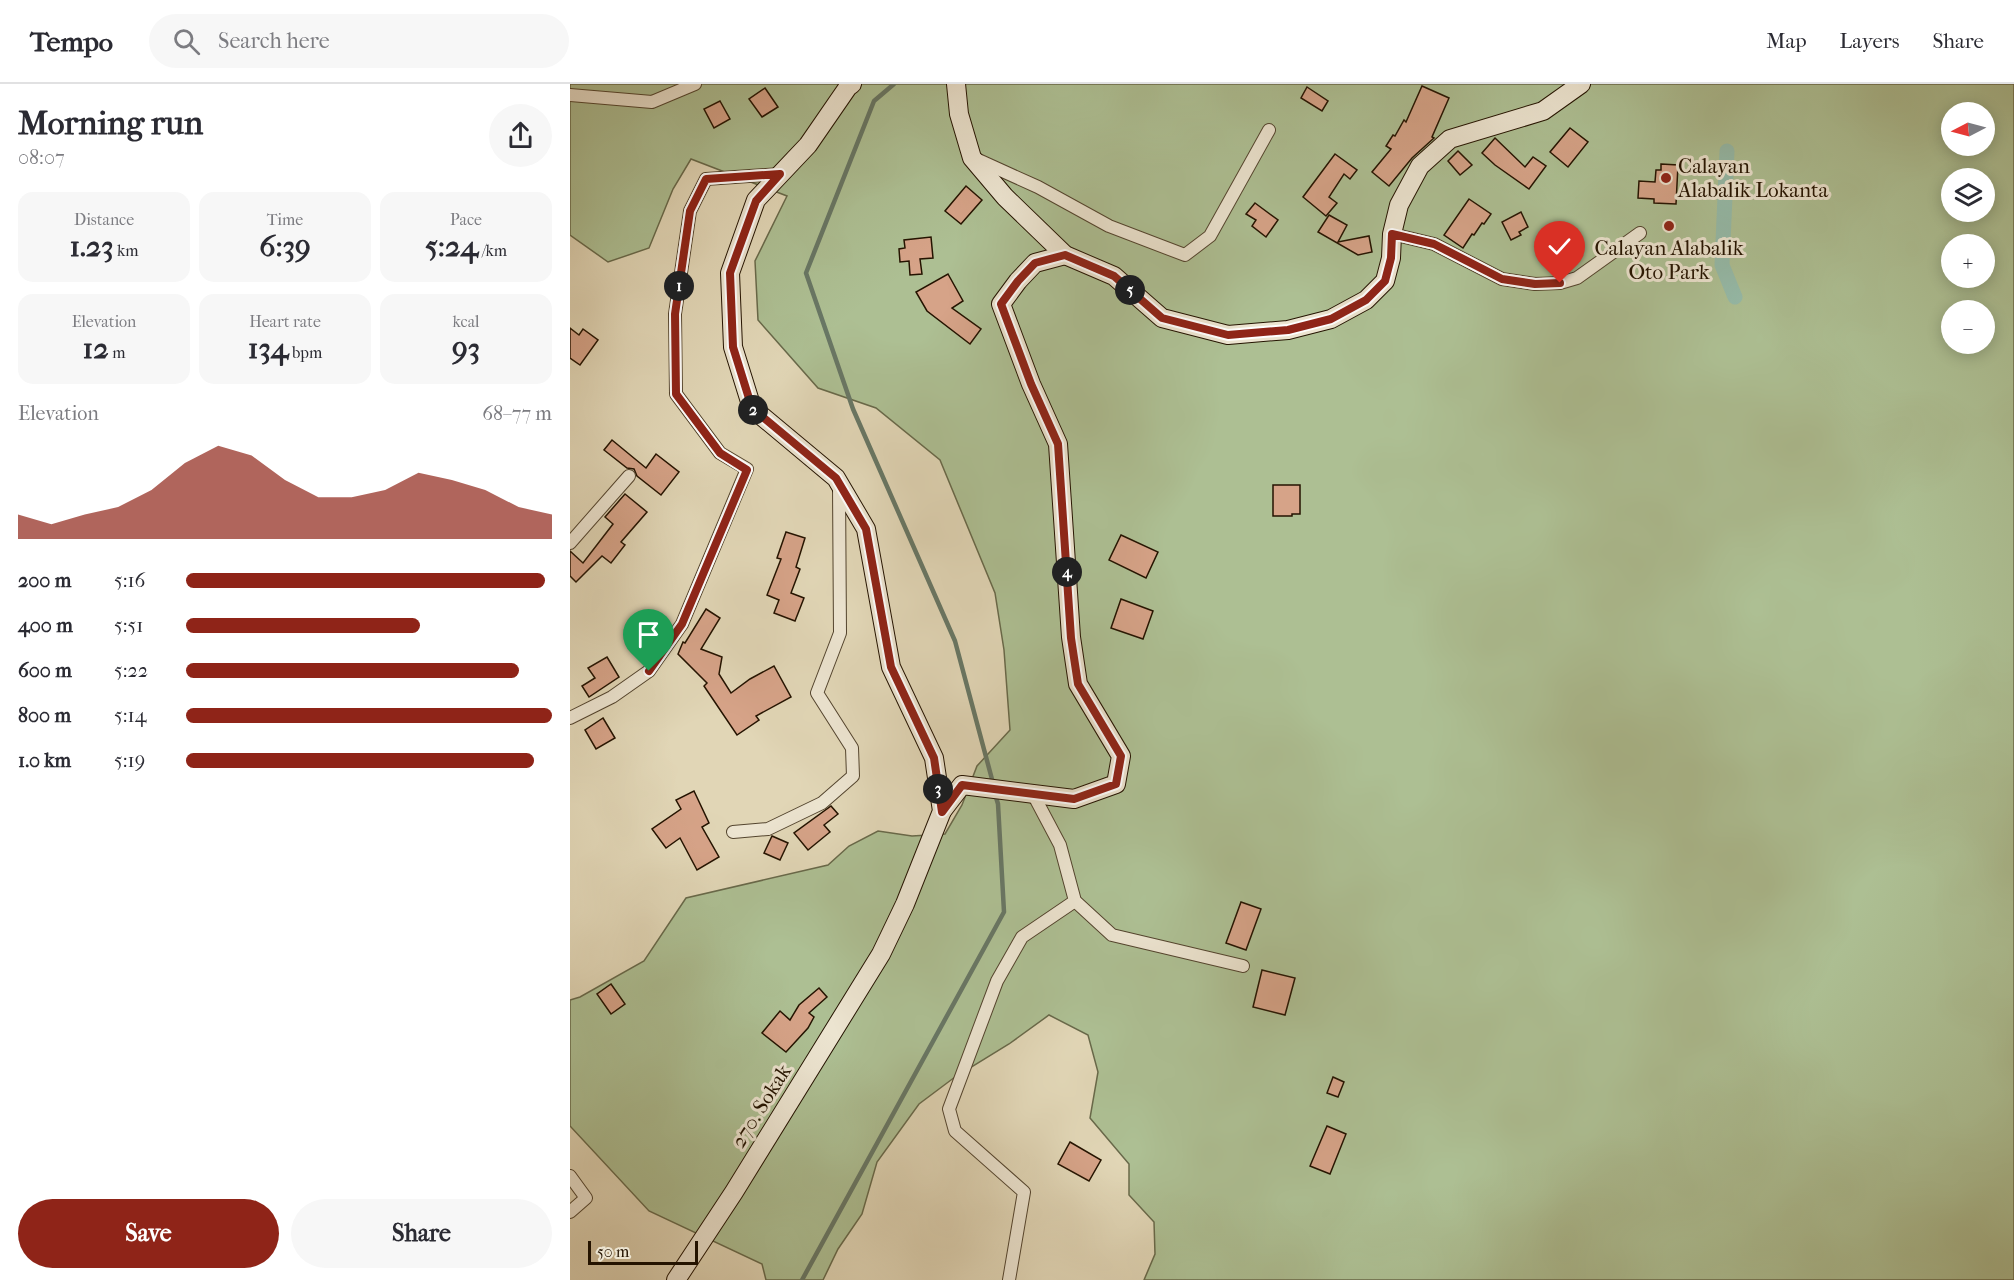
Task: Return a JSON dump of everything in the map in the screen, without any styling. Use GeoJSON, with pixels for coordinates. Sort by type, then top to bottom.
{"type":"FeatureCollection","features":[{"type":"Feature","properties":{"kind":"street"},"geometry":{"type":"LineString","coordinates":[[570,95],[652,102],[695,84]]}},
{"type":"Feature","properties":{"kind":"street"},"geometry":{"type":"LineString","coordinates":[[852,84],[808,145],[756,201],[730,273],[733,347],[752,408],[836,478],[866,529],[891,667],[934,758],[942,812]]}},
{"type":"Feature","properties":{"kind":"street"},"geometry":{"type":"LineString","coordinates":[[956,84],[959,114],[972,158],[1005,197],[1065,255],[1114,276],[1162,318],[1228,335],[1288,330],[1331,319],[1366,300],[1385,281],[1399,205],[1420,166],[1450,139],[1543,111],[1581,84]]}},
{"type":"Feature","properties":{"kind":"street"},"geometry":{"type":"LineString","coordinates":[[972,158],[1038,186],[1109,226],[1185,255],[1210,236],[1269,130]]}},
{"type":"Feature","properties":{"kind":"street"},"geometry":{"type":"LineString","coordinates":[[570,718],[612,697],[649,671],[682,624],[747,470],[720,453],[676,394],[675,314],[690,211],[706,179],[780,174]]}},
{"type":"Feature","properties":{"kind":"street"},"geometry":{"type":"LineString","coordinates":[[1392,234],[1434,244],[1502,279],[1535,284],[1560,283],[1577,278],[1640,233]]}},
{"type":"Feature","properties":{"kind":"street"},"geometry":{"type":"LineString","coordinates":[[1033,794],[1074,799],[1116,784],[1121,756],[1078,684],[1071,638],[1058,444],[1031,384],[1001,304],[1035,263],[1065,255]]}},
{"type":"Feature","properties":{"kind":"street"},"geometry":{"type":"LineString","coordinates":[[570,543],[629,476]]}},
{"type":"Feature","properties":{"kind":"street"},"geometry":{"type":"LineString","coordinates":[[734,832],[768,829],[822,803],[853,776],[852,748],[817,693],[840,633],[839,484]]}},
{"type":"Feature","properties":{"kind":"street","name":"270. Sokak"},"geometry":{"type":"LineString","coordinates":[[676,1280],[734,1192],[881,954],[905,904],[942,812],[962,785],[1033,794]]}},
{"type":"Feature","properties":{"kind":"street"},"geometry":{"type":"LineString","coordinates":[[1033,794],[1060,845],[1075,901],[1112,935],[1243,966]]}},
{"type":"Feature","properties":{"kind":"street"},"geometry":{"type":"LineString","coordinates":[[1009,1280],[1024,1192],[955,1131],[949,1109],[997,981],[1022,937],[1075,901]]}},
{"type":"Feature","properties":{"kind":"street"},"geometry":{"type":"LineString","coordinates":[[570,1176],[586,1198],[570,1212]]}},
{"type":"Feature","properties":{"kind":"green space"},"geometry":{"type":"Polygon","coordinates":[[[570,84],[2014,84],[2014,1280],[1144,1280],[1155,1254],[1154,1222],[1129,1195],[1129,1164],[1090,1118],[1098,1072],[1088,1035],[1049,1015],[1009,1044],[955,1077],[919,1104],[877,1162],[862,1214],[838,1249],[823,1280],[766,1280],[762,1264],[649,1211],[570,1126],[570,1000],[580,997],[644,961],[686,898],[828,865],[849,846],[878,831],[912,836],[945,834],[962,805],[977,766],[1010,730],[1004,650],[995,593],[940,460],[876,408],[818,388],[758,320],[755,261],[787,196],[691,159],[673,189],[649,248],[608,262],[570,235],[570,84]]]}},
{"type":"Feature","properties":{"kind":"building"},"geometry":{"type":"Polygon","coordinates":[[[1422,86],[1449,98],[1432,137],[1434,138],[1412,158],[1389,186],[1372,172],[1391,149],[1386,146],[1404,120],[1406,122],[1422,86]]]}},
{"type":"Feature","properties":{"kind":"building"},"geometry":{"type":"Polygon","coordinates":[[[1307,87],[1328,101],[1322,111],[1301,98],[1307,87]]]}},
{"type":"Feature","properties":{"kind":"building"},"geometry":{"type":"Polygon","coordinates":[[[765,88],[778,107],[762,117],[749,99],[765,88]]]}},
{"type":"Feature","properties":{"kind":"building"},"geometry":{"type":"Polygon","coordinates":[[[720,101],[730,119],[714,128],[704,109],[720,101]]]}},
{"type":"Feature","properties":{"kind":"building"},"geometry":{"type":"Polygon","coordinates":[[[1570,128],[1588,142],[1568,167],[1550,152],[1570,128]]]}},
{"type":"Feature","properties":{"kind":"building"},"geometry":{"type":"Polygon","coordinates":[[[1495,138],[1525,167],[1533,157],[1546,166],[1529,189],[1482,153],[1495,138]]]}},
{"type":"Feature","properties":{"kind":"building"},"geometry":{"type":"Polygon","coordinates":[[[1458,151],[1472,165],[1460,175],[1448,161],[1458,151]]]}},
{"type":"Feature","properties":{"kind":"building"},"geometry":{"type":"Polygon","coordinates":[[[1335,154],[1357,170],[1350,179],[1344,174],[1329,197],[1337,203],[1326,216],[1303,197],[1335,154]]]}},
{"type":"Feature","properties":{"kind":"building","name":"Calayan Alabalik Lokanta"},"geometry":{"type":"Polygon","coordinates":[[[1661,164],[1678,165],[1676,204],[1654,203],[1654,199],[1638,198],[1639,181],[1655,182],[1656,170],[1661,170],[1661,164]]]}},
{"type":"Feature","properties":{"kind":"building"},"geometry":{"type":"Polygon","coordinates":[[[966,186],[982,200],[961,224],[945,211],[966,186]]]}},
{"type":"Feature","properties":{"kind":"building"},"geometry":{"type":"Polygon","coordinates":[[[1469,199],[1491,214],[1474,235],[1472,234],[1463,248],[1444,235],[1469,199]]]}},
{"type":"Feature","properties":{"kind":"building"},"geometry":{"type":"Polygon","coordinates":[[[1255,203],[1278,220],[1266,237],[1252,226],[1256,220],[1246,214],[1255,203]]]}},
{"type":"Feature","properties":{"kind":"building"},"geometry":{"type":"Polygon","coordinates":[[[1521,212],[1528,227],[1519,232],[1521,235],[1511,240],[1502,222],[1521,212]]]}},
{"type":"Feature","properties":{"kind":"building"},"geometry":{"type":"Polygon","coordinates":[[[1329,215],[1347,225],[1338,242],[1369,236],[1372,252],[1358,255],[1318,232],[1329,215]]]}},
{"type":"Feature","properties":{"kind":"building"},"geometry":{"type":"Polygon","coordinates":[[[931,237],[933,258],[920,259],[922,274],[910,275],[909,261],[900,262],[899,249],[905,248],[904,240],[931,237]]]}},
{"type":"Feature","properties":{"kind":"building"},"geometry":{"type":"Polygon","coordinates":[[[948,274],[963,301],[952,308],[981,329],[970,344],[927,311],[916,292],[948,274]]]}},
{"type":"Feature","properties":{"kind":"building"},"geometry":{"type":"Polygon","coordinates":[[[570,328],[579,335],[583,329],[598,340],[580,365],[570,358],[570,328]]]}},
{"type":"Feature","properties":{"kind":"building"},"geometry":{"type":"Polygon","coordinates":[[[612,440],[646,468],[656,454],[679,472],[661,495],[637,476],[634,469],[627,468],[604,450],[612,440]]]}},
{"type":"Feature","properties":{"kind":"building"},"geometry":{"type":"Polygon","coordinates":[[[1273,485],[1300,485],[1300,514],[1273,516],[1273,485]]]}},
{"type":"Feature","properties":{"kind":"building"},"geometry":{"type":"Polygon","coordinates":[[[625,494],[647,512],[621,542],[625,545],[611,563],[602,556],[576,582],[570,576],[570,551],[583,563],[613,524],[605,517],[625,494]]]}},
{"type":"Feature","properties":{"kind":"building"},"geometry":{"type":"Polygon","coordinates":[[[786,532],[805,538],[796,567],[800,569],[791,593],[804,598],[795,621],[774,613],[779,600],[767,595],[781,559],[777,558],[786,532]]]}},
{"type":"Feature","properties":{"kind":"building"},"geometry":{"type":"Polygon","coordinates":[[[1121,535],[1158,552],[1146,578],[1109,560],[1121,535]]]}},
{"type":"Feature","properties":{"kind":"building"},"geometry":{"type":"Polygon","coordinates":[[[1121,599],[1153,611],[1143,639],[1111,628],[1121,599]]]}},
{"type":"Feature","properties":{"kind":"building"},"geometry":{"type":"Polygon","coordinates":[[[706,609],[720,618],[701,649],[722,657],[719,674],[731,693],[774,666],[791,697],[756,716],[759,720],[737,735],[704,686],[707,683],[678,654],[683,642],[685,643],[706,609]]]}},
{"type":"Feature","properties":{"kind":"building"},"geometry":{"type":"Polygon","coordinates":[[[607,657],[619,677],[589,697],[582,686],[595,678],[588,668],[607,657]]]}},
{"type":"Feature","properties":{"kind":"building"},"geometry":{"type":"Polygon","coordinates":[[[603,718],[615,738],[596,749],[585,730],[603,718]]]}},
{"type":"Feature","properties":{"kind":"building"},"geometry":{"type":"Polygon","coordinates":[[[694,791],[709,823],[702,827],[719,857],[697,870],[680,838],[666,848],[652,829],[681,809],[676,800],[694,791]]]}},
{"type":"Feature","properties":{"kind":"building"},"geometry":{"type":"Polygon","coordinates":[[[831,806],[838,814],[824,825],[830,832],[808,850],[794,833],[831,806]]]}},
{"type":"Feature","properties":{"kind":"building"},"geometry":{"type":"Polygon","coordinates":[[[772,836],[788,843],[780,860],[764,853],[772,836]]]}},
{"type":"Feature","properties":{"kind":"building"},"geometry":{"type":"Polygon","coordinates":[[[1241,902],[1261,909],[1246,950],[1226,943],[1241,902]]]}},
{"type":"Feature","properties":{"kind":"building"},"geometry":{"type":"Polygon","coordinates":[[[1262,970],[1295,978],[1285,1015],[1253,1007],[1262,970]]]}},
{"type":"Feature","properties":{"kind":"building"},"geometry":{"type":"Polygon","coordinates":[[[611,984],[625,1004],[611,1014],[597,994],[611,984]]]}},
{"type":"Feature","properties":{"kind":"building"},"geometry":{"type":"Polygon","coordinates":[[[819,988],[827,997],[809,1013],[814,1017],[808,1028],[786,1052],[762,1033],[780,1011],[790,1020],[799,1005],[819,988]]]}},
{"type":"Feature","properties":{"kind":"building"},"geometry":{"type":"Polygon","coordinates":[[[1333,1077],[1344,1082],[1338,1097],[1327,1093],[1333,1077]]]}},
{"type":"Feature","properties":{"kind":"building"},"geometry":{"type":"Polygon","coordinates":[[[1327,1126],[1346,1134],[1330,1174],[1310,1166],[1327,1126]]]}},
{"type":"Feature","properties":{"kind":"building"},"geometry":{"type":"Polygon","coordinates":[[[1070,1142],[1101,1160],[1089,1181],[1058,1164],[1070,1142]]]}},
{"type":"Feature","properties":{"kind":"waterway"},"geometry":{"type":"LineString","coordinates":[[894,84],[874,101],[806,273],[853,409],[955,641],[993,783]]}},
{"type":"Feature","properties":{"kind":"waterway"},"geometry":{"type":"LineString","coordinates":[[1727,151],[1722,265],[1735,297]]}},
{"type":"Feature","properties":{"kind":"waterway"},"geometry":{"type":"LineString","coordinates":[[802,1280],[1004,912],[998,804],[995,794]]}},
{"type":"Feature","properties":{"kind":"place","name":"Calayan Alabalik Lokanta"},"geometry":{"type":"Point","coordinates":[1666,178]}},
{"type":"Feature","properties":{"kind":"place","name":"Calayan Alabalik Oto Park"},"geometry":{"type":"Point","coordinates":[1669,226]}},
{"type":"Feature","properties":{"kind":"route"},"geometry":{"type":"LineString","coordinates":[[649,671],[682,624],[747,470],[720,453],[676,394],[675,314],[690,211],[706,179],[780,174],[756,201],[730,273],[733,347],[752,408],[836,478],[866,529],[891,667],[934,758],[942,812],[962,785],[1074,799],[1116,784],[1121,756],[1078,684],[1071,638],[1058,444],[1031,384],[1001,304],[1035,263],[1065,255],[1114,276],[1162,318],[1228,335],[1288,330],[1331,319],[1366,300],[1385,281],[1391,258],[1392,234],[1434,244],[1502,279],[1535,284],[1560,283]]}}]}
